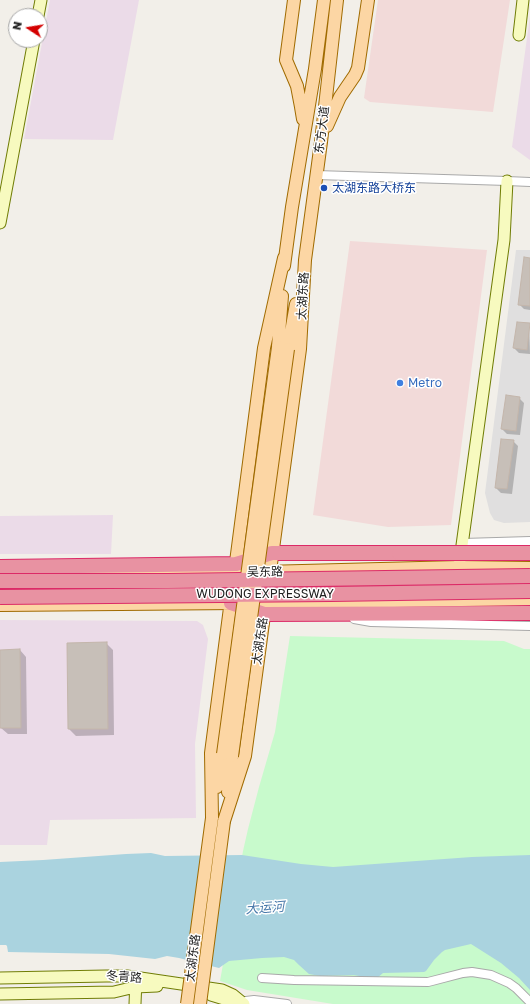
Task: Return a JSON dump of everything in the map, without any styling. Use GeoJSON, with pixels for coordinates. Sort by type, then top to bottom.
{"type":"FeatureCollection","features":[{"type":"Feature","properties":{"kind":"highway"},"geometry":{"type":"LineString","coordinates":[[0,567],[235,568],[272,553],[530,553]]}},
{"type":"Feature","properties":{"kind":"highway","name":"WUDONG EXPRESSWAY"},"geometry":{"type":"LineString","coordinates":[[0,581],[160,581],[530,576]]}},
{"type":"Feature","properties":{"kind":"highway","name":"WUDONG EXPRESSWAY"},"geometry":{"type":"LineString","coordinates":[[0,597],[530,591]]}},
{"type":"Feature","properties":{"kind":"highway"},"geometry":{"type":"LineString","coordinates":[[231,603],[264,608],[322,613],[530,613]]}},
{"type":"Feature","properties":{"kind":"main road"},"geometry":{"type":"LineString","coordinates":[[294,0],[286,60],[297,86],[301,107],[303,138]]}},
{"type":"Feature","properties":{"kind":"main road","name":"东方大道"},"geometry":{"type":"LineString","coordinates":[[284,258],[315,70],[324,0]]}},
{"type":"Feature","properties":{"kind":"main road","name":"东方大道"},"geometry":{"type":"LineString","coordinates":[[305,260],[321,142],[337,0]]}},
{"type":"Feature","properties":{"kind":"main road"},"geometry":{"type":"LineString","coordinates":[[321,142],[340,97],[357,72],[368,0]]}},
{"type":"Feature","properties":{"kind":"main road"},"geometry":{"type":"LineString","coordinates":[[290,68],[297,75],[304,77],[311,74],[315,70]]}},
{"type":"Feature","properties":{"kind":"main road"},"geometry":{"type":"LineString","coordinates":[[329,72],[330,78],[334,82],[343,84],[351,80]]}},
{"type":"Feature","properties":{"kind":"main road","name":"太湖东路"},"geometry":{"type":"LineString","coordinates":[[200,1004],[283,348],[284,258]]}},
{"type":"Feature","properties":{"kind":"main road","name":"太湖东路"},"geometry":{"type":"LineString","coordinates":[[212,818],[211,753],[264,348],[284,258]]}},
{"type":"Feature","properties":{"kind":"main road","name":"太湖东路"},"geometry":{"type":"LineString","coordinates":[[187,1004],[212,818],[223,754],[283,348],[305,260]]}},
{"type":"Feature","properties":{"kind":"main road","name":"太湖东路"},"geometry":{"type":"LineString","coordinates":[[224,821],[245,756],[300,349],[305,260]]}},
{"type":"Feature","properties":{"kind":"main road","name":"吴东路"},"geometry":{"type":"LineString","coordinates":[[0,574],[235,568],[270,571],[459,567],[530,568]]}},
{"type":"Feature","properties":{"kind":"main road"},"geometry":{"type":"LineString","coordinates":[[264,608],[530,599]]}},
{"type":"Feature","properties":{"kind":"main road"},"geometry":{"type":"LineString","coordinates":[[0,604],[231,603]]}},
{"type":"Feature","properties":{"kind":"street"},"geometry":{"type":"LineString","coordinates":[[519,34],[523,0]]}},
{"type":"Feature","properties":{"kind":"street"},"geometry":{"type":"LineString","coordinates":[[0,223],[33,48]]}},
{"type":"Feature","properties":{"kind":"street"},"geometry":{"type":"LineString","coordinates":[[316,175],[530,182]]}},
{"type":"Feature","properties":{"kind":"street"},"geometry":{"type":"LineString","coordinates":[[507,181],[504,240],[459,567],[530,563]]}},
{"type":"Feature","properties":{"kind":"street"},"geometry":{"type":"LineString","coordinates":[[463,543],[530,541]]}},
{"type":"Feature","properties":{"kind":"street"},"geometry":{"type":"LineString","coordinates":[[322,613],[370,622],[530,626]]}},
{"type":"Feature","properties":{"kind":"street"},"geometry":{"type":"LineString","coordinates":[[262,978],[294,980],[428,982],[472,972],[491,975],[509,983],[530,1002]]}},
{"type":"Feature","properties":{"kind":"street","name":"冬青路"},"geometry":{"type":"LineString","coordinates":[[0,978],[111,976],[138,982]]}},
{"type":"Feature","properties":{"kind":"street"},"geometry":{"type":"LineString","coordinates":[[138,982],[202,992],[240,1004],[246,1001],[254,1000],[287,1004]]}},
{"type":"Feature","properties":{"kind":"street"},"geometry":{"type":"LineString","coordinates":[[135,1004],[138,982]]}},
{"type":"Feature","properties":{"kind":"street"},"geometry":{"type":"LineString","coordinates":[[138,982],[140,1004]]}},
{"type":"Feature","properties":{"kind":"street","name":"冬青路"},"geometry":{"type":"LineString","coordinates":[[0,994],[114,992],[138,982]]}},
{"type":"Feature","properties":{"kind":"shaded area"},"geometry":{"type":"Polygon","coordinates":[[[50,0],[139,0],[113,140],[24,139],[41,48],[48,48],[48,11],[50,0]]]}},
{"type":"Feature","properties":{"kind":"shaded area"},"geometry":{"type":"Polygon","coordinates":[[[378,0],[510,0],[493,112],[370,102],[364,98],[378,0]]]}},
{"type":"Feature","properties":{"kind":"shaded area"},"geometry":{"type":"Polygon","coordinates":[[[530,16],[530,160],[512,147],[530,16]]]}},
{"type":"Feature","properties":{"kind":"shaded area","name":"Metro"},"geometry":{"type":"Polygon","coordinates":[[[350,241],[487,250],[451,525],[388,527],[313,515],[350,241]]]}},
{"type":"Feature","properties":{"kind":"shaded area"},"geometry":{"type":"Polygon","coordinates":[[[516,250],[530,250],[530,522],[504,523],[494,520],[490,513],[485,493],[516,250]]]}},
{"type":"Feature","properties":{"kind":"shaded area"},"geometry":{"type":"Polygon","coordinates":[[[113,515],[111,554],[0,554],[0,516],[113,515]]]}},
{"type":"Feature","properties":{"kind":"shaded area"},"geometry":{"type":"Polygon","coordinates":[[[0,620],[197,621],[203,625],[208,639],[195,744],[196,818],[50,820],[47,845],[0,845],[0,620]]]}},
{"type":"Feature","properties":{"kind":"green space"},"geometry":{"type":"Polygon","coordinates":[[[290,636],[504,641],[524,649],[530,649],[530,1004],[333,1004],[247,990],[220,981],[243,851],[275,732],[290,636]]]}},
{"type":"Feature","properties":{"kind":"water","name":"大运河"},"geometry":{"type":"Polygon","coordinates":[[[151,853],[165,856],[242,855],[301,864],[333,867],[472,857],[530,855],[530,990],[519,978],[501,963],[471,944],[445,950],[424,972],[383,973],[377,978],[354,975],[320,976],[309,974],[294,960],[284,957],[229,961],[219,968],[167,956],[155,959],[109,954],[8,952],[6,945],[0,945],[0,862],[151,853]]]}},
{"type":"Feature","properties":{"kind":"building"},"geometry":{"type":"Polygon","coordinates":[[[524,257],[530,258],[530,306],[518,305],[524,257]]]}},
{"type":"Feature","properties":{"kind":"building"},"geometry":{"type":"Polygon","coordinates":[[[517,322],[530,323],[527,350],[513,348],[517,322]]]}},
{"type":"Feature","properties":{"kind":"building"},"geometry":{"type":"Polygon","coordinates":[[[506,395],[520,397],[516,431],[501,429],[506,395]]]}},
{"type":"Feature","properties":{"kind":"building"},"geometry":{"type":"Polygon","coordinates":[[[501,439],[514,440],[507,489],[495,488],[501,439]]]}},
{"type":"Feature","properties":{"kind":"building"},"geometry":{"type":"Polygon","coordinates":[[[107,642],[108,729],[68,729],[67,643],[107,642]]]}},
{"type":"Feature","properties":{"kind":"building"},"geometry":{"type":"Polygon","coordinates":[[[20,649],[21,728],[0,728],[0,650],[20,649]]]}},
{"type":"Feature","properties":{"kind":"place","name":"太湖东路大桥东"},"geometry":{"type":"Point","coordinates":[324,188]}},
{"type":"Feature","properties":{"kind":"place","name":"Metro"},"geometry":{"type":"Point","coordinates":[400,383]}}]}
